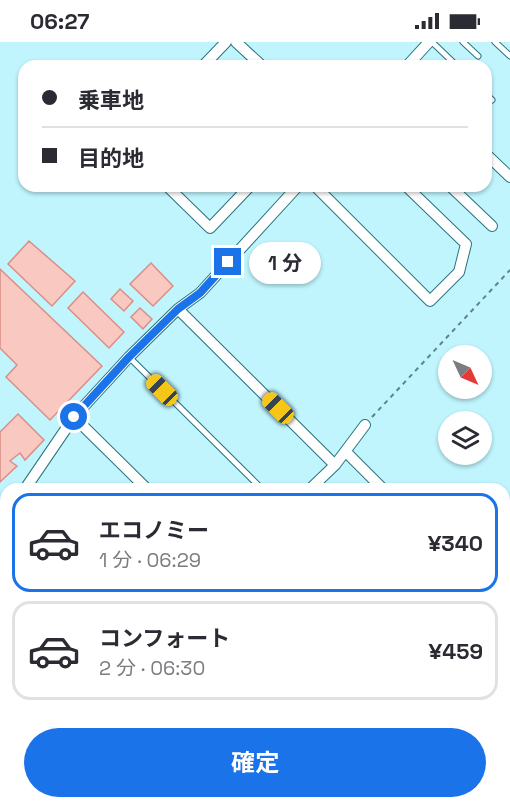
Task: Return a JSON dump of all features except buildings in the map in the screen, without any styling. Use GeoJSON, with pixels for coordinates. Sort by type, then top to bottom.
{"type":"FeatureCollection","features":[{"type":"Feature","properties":{"kind":"street"},"geometry":{"type":"LineString","coordinates":[[209,60],[226,42]]}},
{"type":"Feature","properties":{"kind":"street"},"geometry":{"type":"LineString","coordinates":[[236,42],[256,60]]}},
{"type":"Feature","properties":{"kind":"street"},"geometry":{"type":"LineString","coordinates":[[413,60],[430,42]]}},
{"type":"Feature","properties":{"kind":"street"},"geometry":{"type":"LineString","coordinates":[[492,160],[510,177]]}},
{"type":"Feature","properties":{"kind":"street"},"geometry":{"type":"LineString","coordinates":[[176,192],[210,228],[244,192]]}},
{"type":"Feature","properties":{"kind":"street"},"geometry":{"type":"LineString","coordinates":[[29,483],[74,417],[129,357],[178,309],[200,293],[293,192]]}},
{"type":"Feature","properties":{"kind":"street"},"geometry":{"type":"LineString","coordinates":[[321,192],[430,301],[459,272],[466,244],[412,192]]}},
{"type":"Feature","properties":{"kind":"street"},"geometry":{"type":"LineString","coordinates":[[456,192],[492,226]]}},
{"type":"Feature","properties":{"kind":"street"},"geometry":{"type":"LineString","coordinates":[[178,309],[335,465]]}},
{"type":"Feature","properties":{"kind":"street"},"geometry":{"type":"LineString","coordinates":[[74,417],[141,483]]}},
{"type":"Feature","properties":{"kind":"street"},"geometry":{"type":"LineString","coordinates":[[316,483],[346,452],[365,425]]}},
{"type":"Feature","properties":{"kind":"street"},"geometry":{"type":"LineString","coordinates":[[346,452],[377,483]]}},
{"type":"Feature","properties":{"kind":"lane"},"geometry":{"type":"LineString","coordinates":[[430,42],[450,60]]}},
{"type":"Feature","properties":{"kind":"lane"},"geometry":{"type":"LineString","coordinates":[[463,42],[478,56]]}},
{"type":"Feature","properties":{"kind":"lane"},"geometry":{"type":"LineString","coordinates":[[495,42],[510,56]]}},
{"type":"Feature","properties":{"kind":"lane"},"geometry":{"type":"LineString","coordinates":[[129,357],[256,483]]}},
{"type":"Feature","properties":{"kind":"path"},"geometry":{"type":"LineString","coordinates":[[365,425],[510,270]]}},
{"type":"Feature","properties":{"kind":"route"},"geometry":{"type":"LineString","coordinates":[[74,417],[129,357],[178,309],[200,293],[228,262]]}}]}
